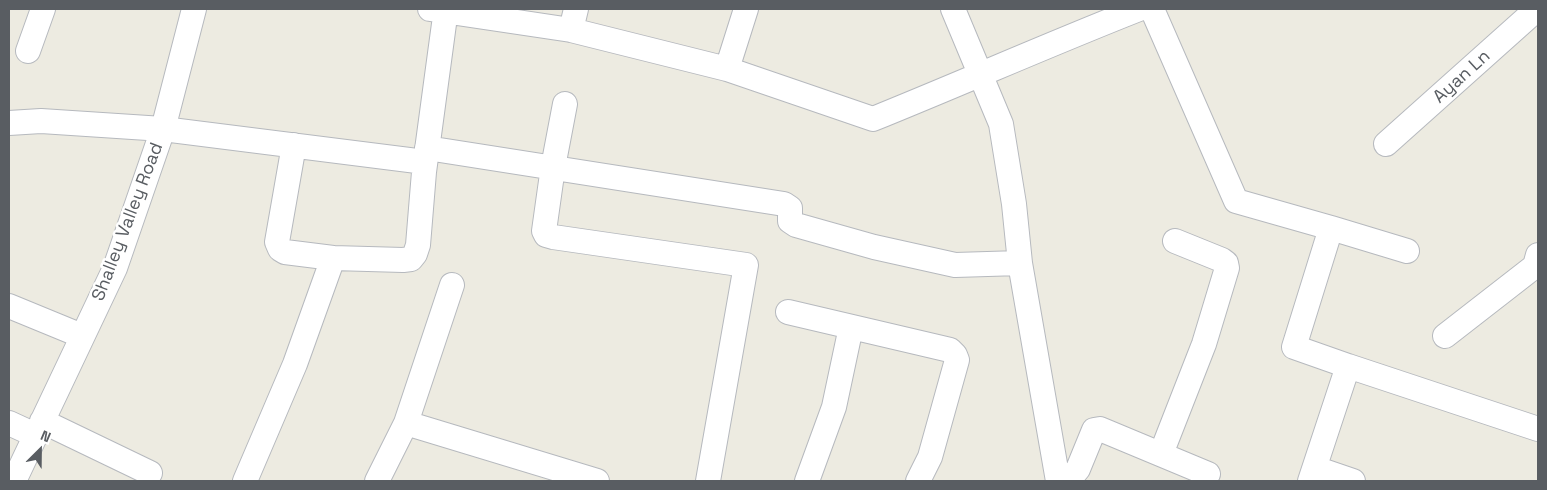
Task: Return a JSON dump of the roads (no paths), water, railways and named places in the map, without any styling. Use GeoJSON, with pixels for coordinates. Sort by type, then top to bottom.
{"type":"FeatureCollection","features":[{"type":"Feature","properties":{"kind":"street"},"geometry":{"type":"LineString","coordinates":[[28,51],[43,9]]}},
{"type":"Feature","properties":{"kind":"street","name":"Shalley Valley Road"},"geometry":{"type":"LineString","coordinates":[[14,481],[115,268],[164,129],[194,9]]}},
{"type":"Feature","properties":{"kind":"street"},"geometry":{"type":"LineString","coordinates":[[727,69],[746,9]]}},
{"type":"Feature","properties":{"kind":"street"},"geometry":{"type":"LineString","coordinates":[[953,9],[1001,124],[1014,204],[1020,262],[1058,481]]}},
{"type":"Feature","properties":{"kind":"street"},"geometry":{"type":"LineString","coordinates":[[294,145],[277,242],[280,249],[285,252],[333,258],[411,259],[418,245],[440,10],[574,19],[873,119],[1139,9]]}},
{"type":"Feature","properties":{"kind":"street"},"geometry":{"type":"LineString","coordinates":[[1152,9],[1236,201],[1407,251]]}},
{"type":"Feature","properties":{"kind":"street","name":"Ayan Ln"},"geometry":{"type":"LineString","coordinates":[[1386,144],[1537,9]]}},
{"type":"Feature","properties":{"kind":"street"},"geometry":{"type":"LineString","coordinates":[[565,104],[553,167],[544,231],[546,235],[746,265],[708,481]]}},
{"type":"Feature","properties":{"kind":"street"},"geometry":{"type":"LineString","coordinates":[[9,123],[41,121],[164,129],[294,145],[553,167],[784,204],[790,208],[790,221],[796,225],[874,247],[955,265],[1020,262]]}},
{"type":"Feature","properties":{"kind":"street"},"geometry":{"type":"LineString","coordinates":[[1331,228],[1294,347],[1538,428]]}},
{"type":"Feature","properties":{"kind":"street"},"geometry":{"type":"LineString","coordinates":[[1161,454],[1204,344],[1227,268],[1226,263],[1222,260],[1174,241]]}},
{"type":"Feature","properties":{"kind":"street"},"geometry":{"type":"LineString","coordinates":[[245,481],[295,364],[333,258]]}},
{"type":"Feature","properties":{"kind":"street"},"geometry":{"type":"LineString","coordinates":[[1445,336],[1537,263]]}},
{"type":"Feature","properties":{"kind":"street"},"geometry":{"type":"LineString","coordinates":[[377,481],[406,424],[452,285]]}},
{"type":"Feature","properties":{"kind":"street"},"geometry":{"type":"LineString","coordinates":[[9,306],[82,336]]}},
{"type":"Feature","properties":{"kind":"street"},"geometry":{"type":"LineString","coordinates":[[788,312],[950,350],[955,354],[956,360],[930,457],[918,481]]}},
{"type":"Feature","properties":{"kind":"street"},"geometry":{"type":"LineString","coordinates":[[807,481],[834,407],[850,327]]}},
{"type":"Feature","properties":{"kind":"street"},"geometry":{"type":"LineString","coordinates":[[1348,366],[1312,475],[1353,481]]}},
{"type":"Feature","properties":{"kind":"street"},"geometry":{"type":"LineString","coordinates":[[9,423],[39,428],[150,473]]}},
{"type":"Feature","properties":{"kind":"street"},"geometry":{"type":"LineString","coordinates":[[406,424],[598,481]]}},
{"type":"Feature","properties":{"kind":"street"},"geometry":{"type":"LineString","coordinates":[[1068,481],[1078,469],[1094,430],[1100,429],[1208,474]]}}]}
